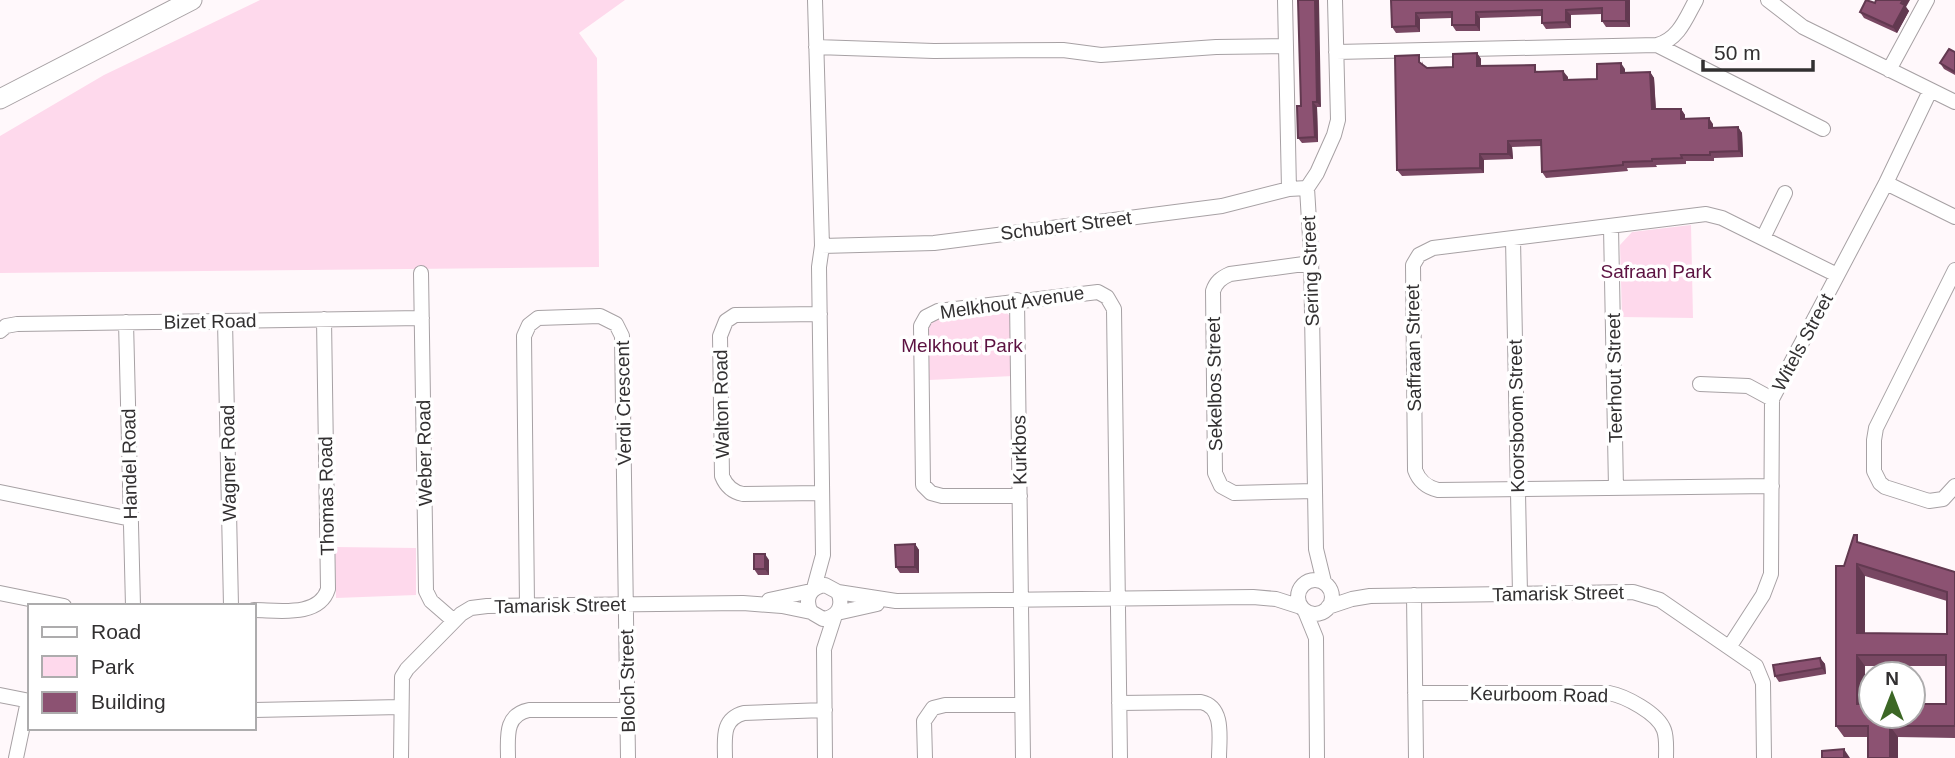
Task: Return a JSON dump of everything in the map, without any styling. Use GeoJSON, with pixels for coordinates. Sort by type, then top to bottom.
{"type":"FeatureCollection","features":[{"type":"Feature","properties":{"kind":"main road"},"geometry":{"type":"LineString","coordinates":[[0,99],[192,0]]}},
{"type":"Feature","properties":{"kind":"street"},"geometry":{"type":"LineString","coordinates":[[815,0],[822,246],[819,267],[823,555],[807,602],[824,649],[825,758]]}},
{"type":"Feature","properties":{"kind":"street"},"geometry":{"type":"LineString","coordinates":[[1285,0],[1289,189]]}},
{"type":"Feature","properties":{"kind":"street","name":"Sering Street"},"geometry":{"type":"LineString","coordinates":[[1326,585],[1315,549],[1311,263],[1307,188],[1317,173],[1336,127],[1335,0]]}},
{"type":"Feature","properties":{"kind":"street"},"geometry":{"type":"LineString","coordinates":[[1336,51],[1657,45],[1677,34],[1696,0]]}},
{"type":"Feature","properties":{"kind":"street"},"geometry":{"type":"LineString","coordinates":[[1768,0],[1803,27],[1955,102]]}},
{"type":"Feature","properties":{"kind":"street"},"geometry":{"type":"LineString","coordinates":[[1889,70],[1927,0]]}},
{"type":"Feature","properties":{"kind":"street"},"geometry":{"type":"LineString","coordinates":[[1657,45],[1823,129]]}},
{"type":"Feature","properties":{"kind":"street"},"geometry":{"type":"LineString","coordinates":[[816,47],[934,51],[1063,50],[1101,55],[1216,47],[1286,46]]}},
{"type":"Feature","properties":{"kind":"street","name":"Witels Street"},"geometry":{"type":"LineString","coordinates":[[1730,646],[1770,580],[1772,400],[1886,183],[1930,91]]}},
{"type":"Feature","properties":{"kind":"street"},"geometry":{"type":"LineString","coordinates":[[1886,183],[1955,217]]}},
{"type":"Feature","properties":{"kind":"street","name":"Schubert Street"},"geometry":{"type":"LineString","coordinates":[[822,246],[934,243],[1222,206],[1289,189],[1307,188]]}},
{"type":"Feature","properties":{"kind":"street"},"geometry":{"type":"LineString","coordinates":[[1763,238],[1785,193]]}},
{"type":"Feature","properties":{"kind":"street","name":"Saffraan Street"},"geometry":{"type":"LineString","coordinates":[[1772,486],[1438,490],[1422,483],[1415,470],[1412,270],[1423,252],[1433,248],[1706,214],[1722,218],[1837,275]]}},
{"type":"Feature","properties":{"kind":"street","name":"Teerhout Street"},"geometry":{"type":"LineString","coordinates":[[1611,227],[1616,488]]}},
{"type":"Feature","properties":{"kind":"street","name":"Koorsboom Street"},"geometry":{"type":"LineString","coordinates":[[1513,239],[1520,594]]}},
{"type":"Feature","properties":{"kind":"street","name":"Sekelbos Street"},"geometry":{"type":"LineString","coordinates":[[1311,263],[1230,274],[1223,276],[1215,286],[1215,473],[1220,486],[1234,493],[1315,491]]}},
{"type":"Feature","properties":{"kind":"street"},"geometry":{"type":"LineString","coordinates":[[1955,270],[1876,428],[1874,465],[1876,478],[1885,487],[1928,500],[1936,501],[1946,497],[1955,486]]}},
{"type":"Feature","properties":{"kind":"street","name":"Weber Road"},"geometry":{"type":"LineString","coordinates":[[421,273],[426,591],[431,601],[454,621]]}},
{"type":"Feature","properties":{"kind":"street","name":"Melkhout Avenue"},"geometry":{"type":"LineString","coordinates":[[1020,496],[942,496],[927,490],[922,479],[920,331],[926,317],[938,311],[1093,291],[1107,297],[1114,309],[1120,758]]}},
{"type":"Feature","properties":{"kind":"street","name":"Kurkbos"},"geometry":{"type":"LineString","coordinates":[[1017,300],[1023,758]]}},
{"type":"Feature","properties":{"kind":"street","name":"Walton Road"},"geometry":{"type":"LineString","coordinates":[[820,314],[735,316],[722,326],[720,336],[722,476],[725,482],[733,491],[743,494],[822,493]]}},
{"type":"Feature","properties":{"kind":"street","name":"Verdi Crescent"},"geometry":{"type":"LineString","coordinates":[[527,605],[524,336],[533,321],[544,317],[606,317],[616,324],[621,332],[626,604]]}},
{"type":"Feature","properties":{"kind":"street","name":"Bizet Road"},"geometry":{"type":"LineString","coordinates":[[0,331],[6,326],[17,324],[422,318]]}},
{"type":"Feature","properties":{"kind":"street","name":"Thomas Road"},"geometry":{"type":"LineString","coordinates":[[256,610],[311,608],[324,599],[328,589],[324,319]]}},
{"type":"Feature","properties":{"kind":"street","name":"Wagner Road"},"geometry":{"type":"LineString","coordinates":[[225,321],[231,604]]}},
{"type":"Feature","properties":{"kind":"street","name":"Handel Road"},"geometry":{"type":"LineString","coordinates":[[126,322],[132,604]]}},
{"type":"Feature","properties":{"kind":"street"},"geometry":{"type":"LineString","coordinates":[[1700,384],[1748,386],[1772,400]]}},
{"type":"Feature","properties":{"kind":"street"},"geometry":{"type":"LineString","coordinates":[[0,492],[131,519]]}},
{"type":"Feature","properties":{"kind":"street","name":"Sering Street"},"geometry":{"type":"LineString","coordinates":[[1303,584],[1315,549]]}},
{"type":"Feature","properties":{"kind":"street"},"geometry":{"type":"LineString","coordinates":[[823,555],[841,606],[824,649]]}},
{"type":"Feature","properties":{"kind":"street"},"geometry":{"type":"LineString","coordinates":[[1253,597],[1313,581],[1326,585],[1331,596],[1316,638],[1317,758]]}},
{"type":"Feature","properties":{"kind":"street"},"geometry":{"type":"LineString","coordinates":[[1303,584],[1298,594],[1316,638]]}},
{"type":"Feature","properties":{"kind":"street"},"geometry":{"type":"LineString","coordinates":[[813,590],[824,585],[862,597],[895,601]]}},
{"type":"Feature","properties":{"kind":"street","name":"Tamarisk Street"},"geometry":{"type":"LineString","coordinates":[[1326,585],[1370,596]]}},
{"type":"Feature","properties":{"kind":"street","name":"Tamarisk Street"},"geometry":{"type":"LineString","coordinates":[[743,603],[813,590]]}},
{"type":"Feature","properties":{"kind":"street"},"geometry":{"type":"LineString","coordinates":[[0,593],[54,604]]}},
{"type":"Feature","properties":{"kind":"street","name":"Tamarisk Street"},"geometry":{"type":"LineString","coordinates":[[1326,609],[1352,599],[1370,596],[1641,593],[1660,600],[1752,662],[1762,677],[1764,758]]}},
{"type":"Feature","properties":{"kind":"street"},"geometry":{"type":"LineString","coordinates":[[1414,595],[1416,758]]}},
{"type":"Feature","properties":{"kind":"street"},"geometry":{"type":"LineString","coordinates":[[812,614],[824,619],[862,606],[895,601],[1117,598],[1253,597],[1276,599],[1318,613],[1326,609]]}},
{"type":"Feature","properties":{"kind":"street","name":"Tamarisk Street"},"geometry":{"type":"LineString","coordinates":[[401,758],[401,687],[404,673],[454,621],[466,611],[479,606],[743,603],[782,607],[812,614]]}},
{"type":"Feature","properties":{"kind":"street","name":"Bloch Street"},"geometry":{"type":"LineString","coordinates":[[626,604],[628,758]]}},
{"type":"Feature","properties":{"kind":"street","name":"Keurboom Road"},"geometry":{"type":"LineString","coordinates":[[1415,692],[1620,695],[1657,718],[1666,738],[1666,758]]}},
{"type":"Feature","properties":{"kind":"street"},"geometry":{"type":"LineString","coordinates":[[0,695],[28,701]]}},
{"type":"Feature","properties":{"kind":"street"},"geometry":{"type":"LineString","coordinates":[[1119,703],[1201,702],[1209,705],[1218,715],[1219,758]]}},
{"type":"Feature","properties":{"kind":"street"},"geometry":{"type":"LineString","coordinates":[[16,758],[28,705]]}},
{"type":"Feature","properties":{"kind":"street"},"geometry":{"type":"LineString","coordinates":[[925,758],[924,721],[933,708],[945,705],[1022,705]]}},
{"type":"Feature","properties":{"kind":"street"},"geometry":{"type":"LineString","coordinates":[[256,710],[401,706]]}},
{"type":"Feature","properties":{"kind":"street"},"geometry":{"type":"LineString","coordinates":[[508,758],[509,726],[519,713],[529,710],[627,709]]}},
{"type":"Feature","properties":{"kind":"street"},"geometry":{"type":"LineString","coordinates":[[726,758],[726,727],[735,716],[744,713],[825,710]]}},
{"type":"Feature","properties":{"kind":"green space"},"geometry":{"type":"Polygon","coordinates":[[[260,0],[625,0],[579,33],[597,58],[599,267],[0,273],[0,136],[104,75],[260,0]]]}},
{"type":"Feature","properties":{"kind":"green space","name":"Safraan Park"},"geometry":{"type":"Polygon","coordinates":[[[1691,225],[1693,318],[1622,317],[1620,245],[1632,232],[1691,225]]]}},
{"type":"Feature","properties":{"kind":"green space","name":"Melkhout Park"},"geometry":{"type":"Polygon","coordinates":[[[1004,310],[1011,317],[1013,376],[929,380],[925,348],[926,333],[932,318],[1004,310]]]}},
{"type":"Feature","properties":{"kind":"green space"},"geometry":{"type":"Polygon","coordinates":[[[335,547],[416,548],[416,595],[336,598],[335,547]]]}},
{"type":"Feature","properties":{"kind":"building"},"geometry":{"type":"Polygon","coordinates":[[[1298,0],[1315,0],[1315,137],[1298,138],[1297,106],[1301,106],[1298,0]]]}},
{"type":"Feature","properties":{"kind":"building"},"geometry":{"type":"Polygon","coordinates":[[[1391,0],[1626,0],[1626,21],[1602,21],[1602,8],[1566,10],[1566,22],[1542,23],[1542,10],[1476,12],[1476,25],[1452,25],[1452,12],[1416,13],[1416,26],[1392,27],[1391,0]]]}},
{"type":"Feature","properties":{"kind":"building"},"geometry":{"type":"Polygon","coordinates":[[[1866,0],[1875,3],[1876,0],[1903,0],[1901,3],[1905,5],[1893,27],[1860,12],[1866,0]]]}},
{"type":"Feature","properties":{"kind":"building"},"geometry":{"type":"Polygon","coordinates":[[[1949,49],[1955,52],[1955,72],[1940,63],[1949,49]]]}},
{"type":"Feature","properties":{"kind":"building"},"geometry":{"type":"Polygon","coordinates":[[[1477,53],[1477,66],[1535,65],[1535,72],[1563,71],[1564,80],[1597,79],[1597,64],[1621,63],[1621,73],[1650,72],[1652,109],[1681,109],[1681,119],[1709,118],[1709,128],[1738,127],[1739,151],[1681,155],[1682,158],[1542,172],[1541,140],[1508,141],[1508,154],[1480,154],[1480,168],[1397,170],[1395,56],[1419,55],[1419,62],[1427,68],[1453,67],[1453,54],[1477,53]]]}},
{"type":"Feature","properties":{"kind":"building"},"geometry":{"type":"Polygon","coordinates":[[[1854,535],[1857,535],[1857,542],[1955,572],[1955,726],[1927,726],[1927,704],[1946,704],[1946,655],[1857,655],[1857,726],[1836,726],[1836,566],[1844,566],[1854,535]],[[1857,564],[1857,633],[1947,634],[1947,592],[1857,564]]]}},
{"type":"Feature","properties":{"kind":"building"},"geometry":{"type":"Polygon","coordinates":[[[915,544],[915,567],[896,567],[895,545],[915,544]]]}},
{"type":"Feature","properties":{"kind":"building"},"geometry":{"type":"Polygon","coordinates":[[[754,554],[765,554],[765,569],[754,569],[754,554]]]}},
{"type":"Feature","properties":{"kind":"building"},"geometry":{"type":"Polygon","coordinates":[[[1820,658],[1822,668],[1775,676],[1773,665],[1820,658]]]}},
{"type":"Feature","properties":{"kind":"building"},"geometry":{"type":"Polygon","coordinates":[[[1868,730],[1890,730],[1890,758],[1868,758],[1868,730]]]}},
{"type":"Feature","properties":{"kind":"building"},"geometry":{"type":"Polygon","coordinates":[[[1844,749],[1844,758],[1822,758],[1822,751],[1844,749]]]}}]}
